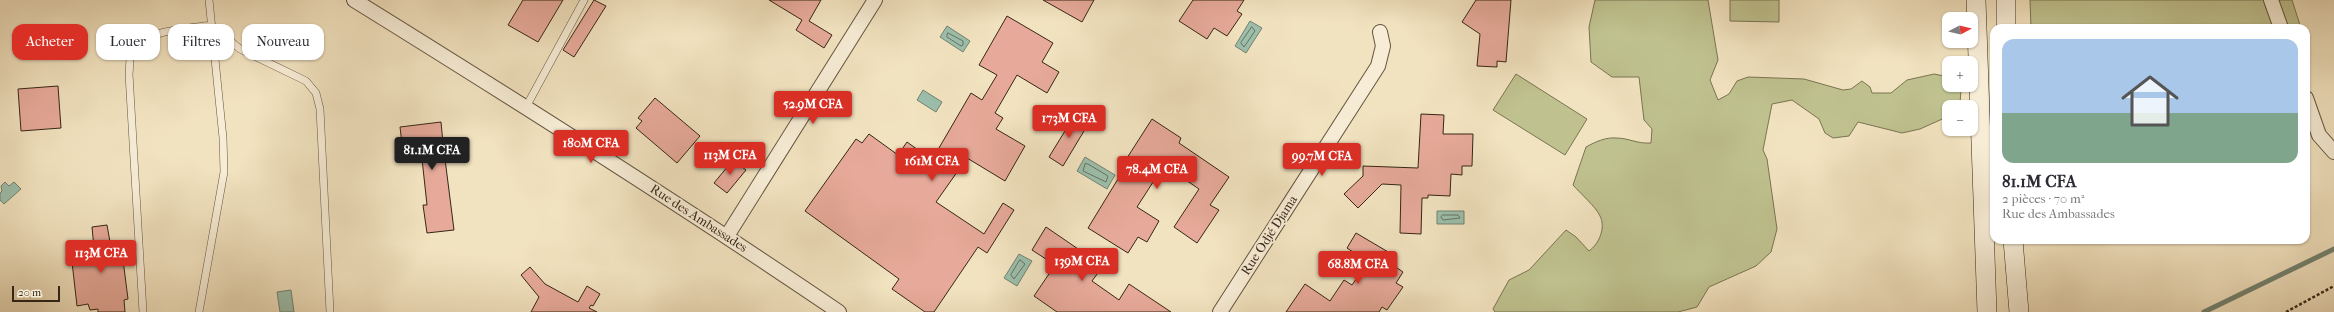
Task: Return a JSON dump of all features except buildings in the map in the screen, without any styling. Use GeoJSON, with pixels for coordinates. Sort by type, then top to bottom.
{"type":"FeatureCollection","features":[{"type":"Feature","properties":{"kind":"main road"},"geometry":{"type":"LineString","coordinates":[[1976,0],[1987,312]]}},
{"type":"Feature","properties":{"kind":"main road"},"geometry":{"type":"LineString","coordinates":[[2006,0],[2006,24]]}},
{"type":"Feature","properties":{"kind":"main road"},"geometry":{"type":"LineString","coordinates":[[2013,244],[2018,312]]}},
{"type":"Feature","properties":{"kind":"street","name":"Rue des Ambassades"},"geometry":{"type":"LineString","coordinates":[[354,0],[526,107],[727,236],[839,312]]}},
{"type":"Feature","properties":{"kind":"street"},"geometry":{"type":"LineString","coordinates":[[727,236],[875,0]]}},
{"type":"Feature","properties":{"kind":"street"},"geometry":{"type":"LineString","coordinates":[[2271,0],[2280,24]]}},
{"type":"Feature","properties":{"kind":"street","name":"Rue Odjé Djama"},"geometry":{"type":"LineString","coordinates":[[1220,312],[1378,66],[1383,46],[1380,32]]}},
{"type":"Feature","properties":{"kind":"street"},"geometry":{"type":"LineString","coordinates":[[2310,110],[2319,136],[2334,152]]}},
{"type":"Feature","properties":{"kind":"lane"},"geometry":{"type":"LineString","coordinates":[[209,0],[211,24]]}},
{"type":"Feature","properties":{"kind":"lane"},"geometry":{"type":"LineString","coordinates":[[526,107],[584,0]]}},
{"type":"Feature","properties":{"kind":"lane"},"geometry":{"type":"LineString","coordinates":[[143,312],[129,74],[131,54],[143,40],[157,33],[168,31]]}},
{"type":"Feature","properties":{"kind":"lane"},"geometry":{"type":"LineString","coordinates":[[234,44],[240,49],[306,81],[316,93],[320,109],[330,312]]}},
{"type":"Feature","properties":{"kind":"lane"},"geometry":{"type":"LineString","coordinates":[[199,312],[224,172],[223,138],[215,60]]}},
{"type":"Feature","properties":{"kind":"path"},"geometry":{"type":"LineString","coordinates":[[2286,312],[2334,286]]}},
{"type":"Feature","properties":{"kind":"shaded area"},"geometry":{"type":"Polygon","coordinates":[[[1595,0],[1708,0],[1718,60],[1710,80],[1718,100],[1729,94],[1737,81],[1748,77],[1804,79],[1843,90],[1851,89],[1862,81],[1870,87],[1872,93],[1891,93],[1907,80],[1934,74],[1942,76],[1942,92],[1961,92],[1960,100],[1942,100],[1942,119],[1920,129],[1902,133],[1858,122],[1849,136],[1833,138],[1825,133],[1819,119],[1792,100],[1772,104],[1763,150],[1767,159],[1777,229],[1771,252],[1756,266],[1709,287],[1697,307],[1678,312],[1495,312],[1493,309],[1509,280],[1529,270],[1566,230],[1576,237],[1589,251],[1596,244],[1602,231],[1602,221],[1592,204],[1573,185],[1586,147],[1608,138],[1621,138],[1641,143],[1651,143],[1652,129],[1644,120],[1639,77],[1612,77],[1591,62],[1589,27],[1595,0]]]}},
{"type":"Feature","properties":{"kind":"shaded area"},"geometry":{"type":"Polygon","coordinates":[[[1730,0],[1779,0],[1779,22],[1730,21],[1730,0]]]}},
{"type":"Feature","properties":{"kind":"shaded area"},"geometry":{"type":"Polygon","coordinates":[[[2030,0],[2292,0],[2300,24],[2031,24],[2030,0]]]}},
{"type":"Feature","properties":{"kind":"shaded area"},"geometry":{"type":"Polygon","coordinates":[[[1516,74],[1587,119],[1565,155],[1493,110],[1516,74]]]}},
{"type":"Feature","properties":{"kind":"water"},"geometry":{"type":"Polygon","coordinates":[[[1250,21],[1262,28],[1246,53],[1235,46],[1250,21]]]}},
{"type":"Feature","properties":{"kind":"water"},"geometry":{"type":"Polygon","coordinates":[[[947,26],[970,41],[963,52],[940,37],[947,26]]]}},
{"type":"Feature","properties":{"kind":"water"},"geometry":{"type":"Polygon","coordinates":[[[923,90],[942,102],[936,112],[917,100],[923,90]]]}},
{"type":"Feature","properties":{"kind":"water"},"geometry":{"type":"Polygon","coordinates":[[[1085,157],[1115,175],[1107,189],[1077,171],[1085,157]]]}},
{"type":"Feature","properties":{"kind":"water"},"geometry":{"type":"Polygon","coordinates":[[[5,182],[9,186],[14,182],[21,189],[4,204],[0,200],[0,193],[2,191],[1,186],[5,182]]]}},
{"type":"Feature","properties":{"kind":"water"},"geometry":{"type":"Polygon","coordinates":[[[1437,211],[1464,211],[1464,224],[1437,224],[1437,211]]]}},
{"type":"Feature","properties":{"kind":"water"},"geometry":{"type":"Polygon","coordinates":[[[1019,254],[1032,261],[1017,286],[1004,278],[1019,254]]]}},
{"type":"Feature","properties":{"kind":"water"},"geometry":{"type":"Polygon","coordinates":[[[291,290],[294,312],[280,312],[277,292],[291,290]]]}},
{"type":"Feature","properties":{"kind":"waterway"},"geometry":{"type":"LineString","coordinates":[[2204,312],[2334,249]]}}]}
